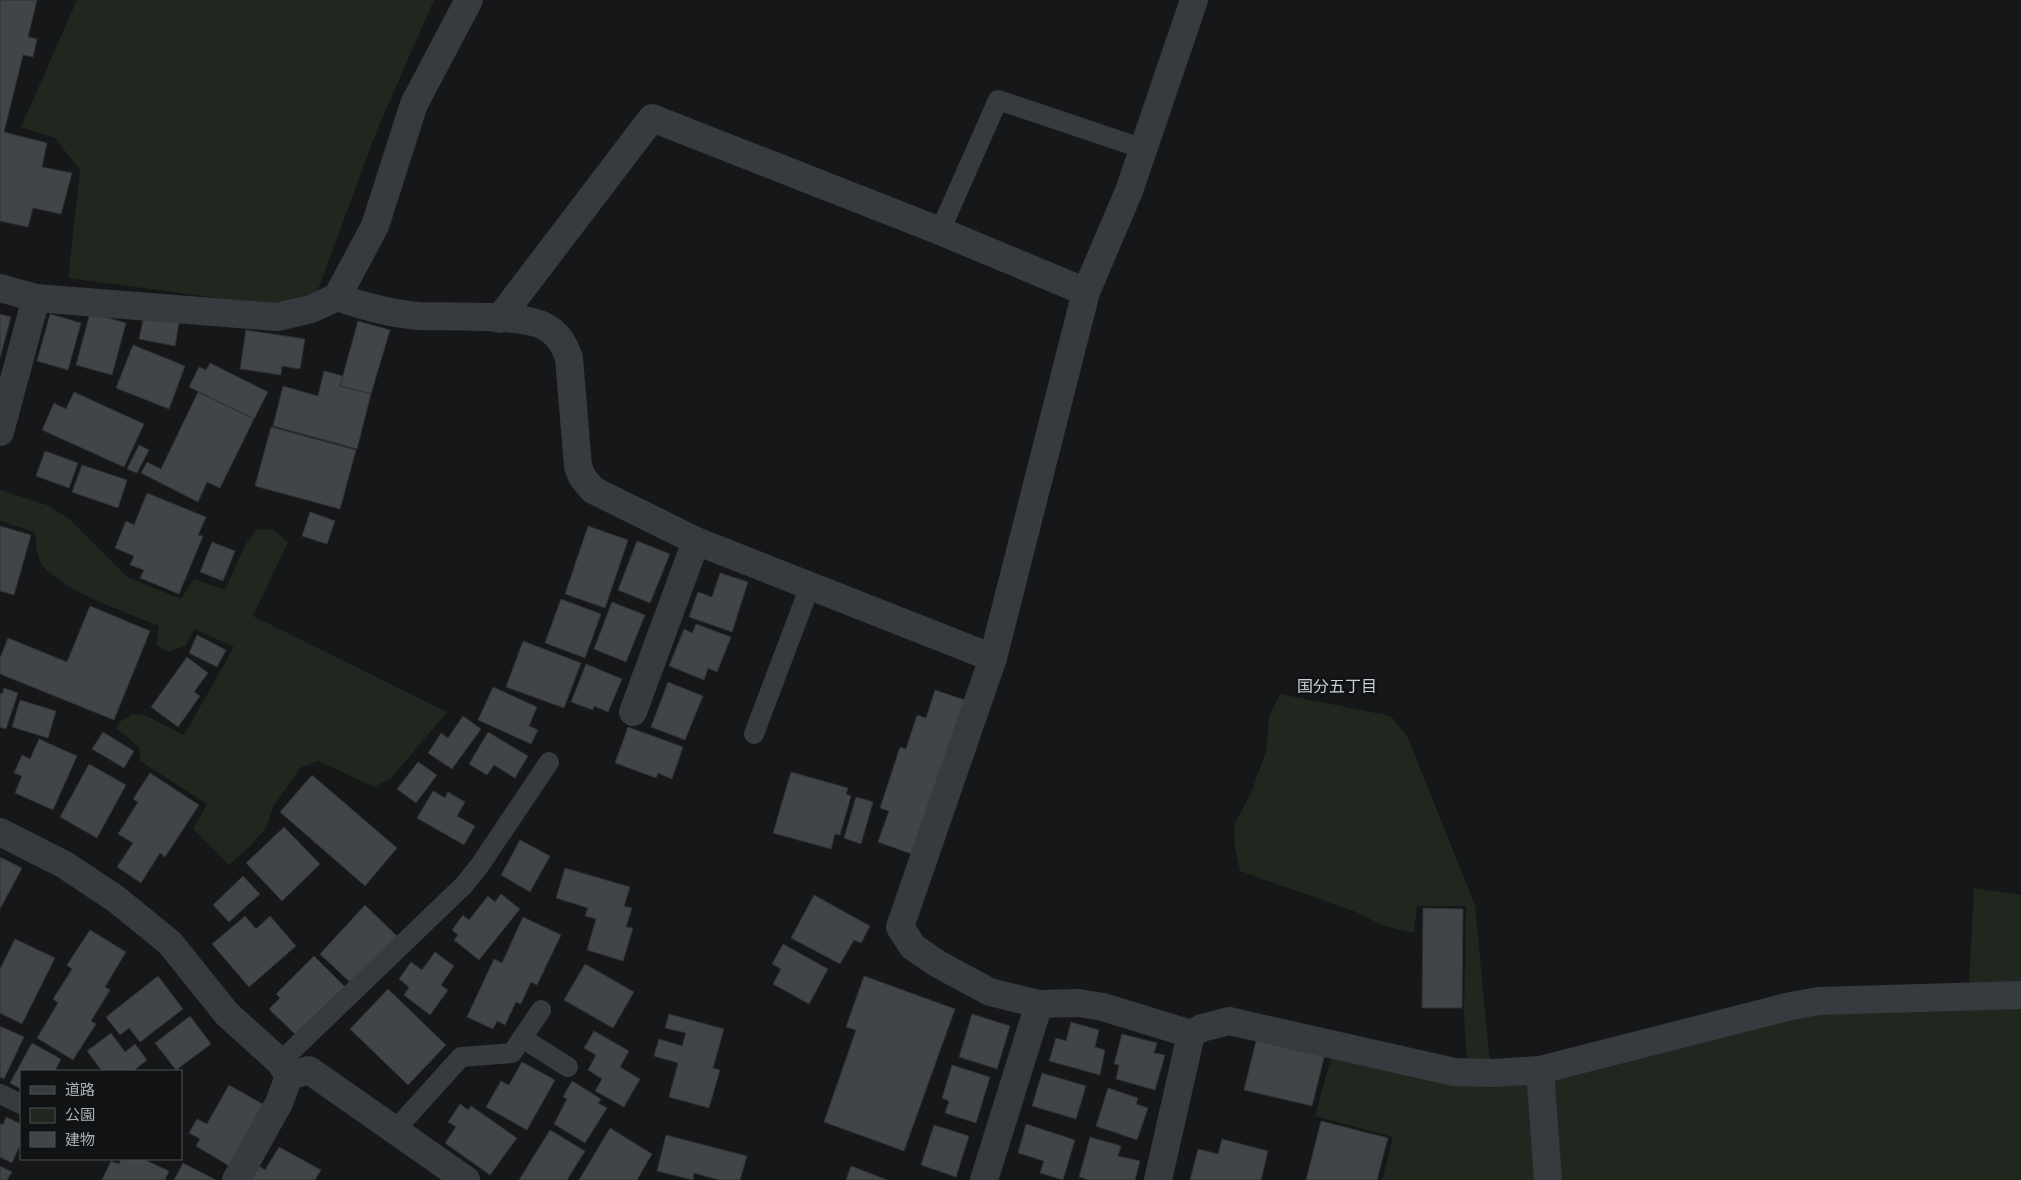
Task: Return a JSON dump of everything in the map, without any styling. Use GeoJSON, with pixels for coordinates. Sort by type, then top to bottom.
{"type":"FeatureCollection","features":[{"type":"Feature","properties":{"kind":"street"},"geometry":{"type":"LineString","coordinates":[[0,288],[36,298],[277,317],[311,309],[337,298],[375,226],[414,104],[469,0]]}},
{"type":"Feature","properties":{"kind":"street"},"geometry":{"type":"LineString","coordinates":[[1194,0],[1129,191],[1086,292],[993,658],[900,927],[914,947],[938,964],[990,992],[1039,1004],[1079,1003],[1103,1007],[1191,1034],[1202,1028],[1229,1021],[1454,1072],[1493,1073],[1540,1070],[1781,1008],[1819,1001],[2021,995]]}},
{"type":"Feature","properties":{"kind":"street"},"geometry":{"type":"LineString","coordinates":[[499,319],[652,118],[940,231],[1086,292]]}},
{"type":"Feature","properties":{"kind":"street"},"geometry":{"type":"LineString","coordinates":[[0,432],[36,298]]}},
{"type":"Feature","properties":{"kind":"street"},"geometry":{"type":"LineString","coordinates":[[337,298],[373,309],[416,316],[499,319],[527,321],[543,325],[556,334],[564,345],[569,358],[578,466],[582,478],[593,490],[696,541],[993,658]]}},
{"type":"Feature","properties":{"kind":"street"},"geometry":{"type":"LineString","coordinates":[[632,712],[696,541]]}},
{"type":"Feature","properties":{"kind":"street"},"geometry":{"type":"LineString","coordinates":[[0,832],[65,865],[116,898],[170,943],[227,1014],[284,1069],[309,1070],[466,1180]]}},
{"type":"Feature","properties":{"kind":"street"},"geometry":{"type":"LineString","coordinates":[[984,1180],[1039,1004]]}},
{"type":"Feature","properties":{"kind":"street"},"geometry":{"type":"LineString","coordinates":[[1158,1180],[1191,1034]]}},
{"type":"Feature","properties":{"kind":"street"},"geometry":{"type":"LineString","coordinates":[[236,1180],[279,1103],[284,1069]]}},
{"type":"Feature","properties":{"kind":"street"},"geometry":{"type":"LineString","coordinates":[[1540,1070],[1548,1180]]}},
{"type":"Feature","properties":{"kind":"lane"},"geometry":{"type":"LineString","coordinates":[[940,231],[998,100],[1144,149]]}},
{"type":"Feature","properties":{"kind":"lane"},"geometry":{"type":"LineString","coordinates":[[754,734],[810,586]]}},
{"type":"Feature","properties":{"kind":"lane"},"geometry":{"type":"LineString","coordinates":[[284,1069],[464,885],[480,865],[550,762]]}},
{"type":"Feature","properties":{"kind":"lane"},"geometry":{"type":"LineString","coordinates":[[395,1130],[461,1057],[512,1053],[542,1010]]}},
{"type":"Feature","properties":{"kind":"lane"},"geometry":{"type":"LineString","coordinates":[[522,1038],[568,1067]]}},
{"type":"Feature","properties":{"kind":"lane"},"geometry":{"type":"LineString","coordinates":[[0,1094],[20,1104]]}},
{"type":"Feature","properties":{"kind":"green space"},"geometry":{"type":"Polygon","coordinates":[[[77,0],[434,0],[377,130],[315,298],[279,306],[68,278],[80,170],[55,138],[21,127],[77,0]]]}},
{"type":"Feature","properties":{"kind":"green space"},"geometry":{"type":"Polygon","coordinates":[[[0,490],[50,506],[69,519],[127,577],[181,599],[194,579],[225,590],[245,545],[256,530],[272,529],[288,542],[253,616],[447,712],[391,778],[374,787],[318,761],[300,768],[273,807],[266,828],[229,865],[193,829],[207,804],[140,761],[139,747],[116,728],[121,721],[132,714],[147,716],[184,735],[234,647],[195,629],[185,646],[168,652],[156,644],[159,626],[97,601],[66,585],[43,566],[39,558],[35,532],[0,521],[0,490]]]}},
{"type":"Feature","properties":{"kind":"green space"},"geometry":{"type":"Polygon","coordinates":[[[1280,694],[1391,716],[1408,738],[1475,905],[1490,1063],[1467,1061],[1464,1015],[1466,906],[1417,906],[1414,933],[1384,926],[1356,912],[1240,871],[1235,849],[1234,825],[1251,793],[1266,751],[1269,716],[1280,694]]]}},
{"type":"Feature","properties":{"kind":"green space"},"geometry":{"type":"Polygon","coordinates":[[[1974,888],[2021,895],[2021,983],[1969,984],[1974,888]]]}},
{"type":"Feature","properties":{"kind":"green space"},"geometry":{"type":"Polygon","coordinates":[[[2021,1007],[2021,1180],[1558,1180],[1549,1078],[1792,1014],[2021,1007]]]}},
{"type":"Feature","properties":{"kind":"green space"},"geometry":{"type":"Polygon","coordinates":[[[1332,1055],[1530,1077],[1538,1180],[1382,1180],[1393,1137],[1315,1116],[1332,1055]]]}},
{"type":"Feature","properties":{"kind":"building"},"geometry":{"type":"Polygon","coordinates":[[[0,0],[37,0],[28,37],[37,39],[33,57],[23,55],[4,132],[47,143],[42,167],[72,173],[61,214],[33,208],[28,227],[0,221],[0,0]]]}},
{"type":"Feature","properties":{"kind":"building"},"geometry":{"type":"Polygon","coordinates":[[[90,313],[126,323],[112,375],[76,365],[90,313]]]}},
{"type":"Feature","properties":{"kind":"building"},"geometry":{"type":"Polygon","coordinates":[[[0,314],[11,317],[0,358],[0,314]]]}},
{"type":"Feature","properties":{"kind":"building"},"geometry":{"type":"Polygon","coordinates":[[[50,314],[81,323],[68,370],[37,361],[50,314]]]}},
{"type":"Feature","properties":{"kind":"building"},"geometry":{"type":"Polygon","coordinates":[[[144,316],[179,323],[175,346],[139,339],[144,316]]]}},
{"type":"Feature","properties":{"kind":"building"},"geometry":{"type":"Polygon","coordinates":[[[358,321],[390,330],[371,394],[340,386],[358,321]]]}},
{"type":"Feature","properties":{"kind":"building"},"geometry":{"type":"Polygon","coordinates":[[[246,330],[305,339],[300,369],[282,366],[281,375],[240,369],[246,330]]]}},
{"type":"Feature","properties":{"kind":"building"},"geometry":{"type":"Polygon","coordinates":[[[133,345],[185,366],[169,409],[116,388],[133,345]]]}},
{"type":"Feature","properties":{"kind":"building"},"geometry":{"type":"Polygon","coordinates":[[[210,363],[268,392],[254,419],[189,387],[199,367],[206,370],[210,363]]]}},
{"type":"Feature","properties":{"kind":"building"},"geometry":{"type":"Polygon","coordinates":[[[324,371],[343,376],[340,386],[371,394],[357,449],[273,426],[283,386],[318,396],[324,371]]]}},
{"type":"Feature","properties":{"kind":"building"},"geometry":{"type":"Polygon","coordinates":[[[74,392],[144,424],[124,467],[42,430],[54,403],[66,409],[74,392]]]}},
{"type":"Feature","properties":{"kind":"building"},"geometry":{"type":"Polygon","coordinates":[[[198,392],[254,419],[220,488],[207,482],[198,502],[141,473],[147,462],[161,469],[198,392]]]}},
{"type":"Feature","properties":{"kind":"building"},"geometry":{"type":"Polygon","coordinates":[[[271,427],[356,450],[340,509],[255,486],[271,427]]]}},
{"type":"Feature","properties":{"kind":"building"},"geometry":{"type":"Polygon","coordinates":[[[139,445],[149,450],[137,473],[127,469],[139,445]]]}},
{"type":"Feature","properties":{"kind":"building"},"geometry":{"type":"Polygon","coordinates":[[[45,451],[78,463],[69,488],[36,476],[45,451]]]}},
{"type":"Feature","properties":{"kind":"building"},"geometry":{"type":"Polygon","coordinates":[[[82,465],[127,480],[118,508],[72,492],[82,465]]]}},
{"type":"Feature","properties":{"kind":"building"},"geometry":{"type":"Polygon","coordinates":[[[147,493],[206,517],[198,535],[203,536],[179,594],[140,578],[144,570],[130,565],[134,556],[115,548],[126,521],[134,525],[147,493]]]}},
{"type":"Feature","properties":{"kind":"building"},"geometry":{"type":"Polygon","coordinates":[[[310,512],[335,521],[327,544],[302,536],[310,512]]]}},
{"type":"Feature","properties":{"kind":"building"},"geometry":{"type":"Polygon","coordinates":[[[0,526],[31,535],[14,595],[0,591],[0,526]]]}},
{"type":"Feature","properties":{"kind":"building"},"geometry":{"type":"Polygon","coordinates":[[[588,526],[628,540],[605,608],[565,594],[588,526]]]}},
{"type":"Feature","properties":{"kind":"building"},"geometry":{"type":"Polygon","coordinates":[[[637,541],[670,554],[650,603],[618,590],[637,541]]]}},
{"type":"Feature","properties":{"kind":"building"},"geometry":{"type":"Polygon","coordinates":[[[212,542],[235,551],[223,581],[200,572],[212,542]]]}},
{"type":"Feature","properties":{"kind":"building"},"geometry":{"type":"Polygon","coordinates":[[[720,573],[748,582],[732,632],[689,617],[698,592],[712,597],[720,573]]]}},
{"type":"Feature","properties":{"kind":"building"},"geometry":{"type":"Polygon","coordinates":[[[561,599],[601,614],[585,658],[545,643],[561,599]]]}},
{"type":"Feature","properties":{"kind":"building"},"geometry":{"type":"Polygon","coordinates":[[[612,602],[645,615],[626,662],[594,649],[612,602]]]}},
{"type":"Feature","properties":{"kind":"building"},"geometry":{"type":"Polygon","coordinates":[[[90,606],[150,631],[114,720],[0,674],[0,658],[8,638],[67,662],[90,606]]]}},
{"type":"Feature","properties":{"kind":"building"},"geometry":{"type":"Polygon","coordinates":[[[696,624],[731,637],[717,672],[708,668],[704,680],[669,666],[684,629],[692,633],[696,624]]]}},
{"type":"Feature","properties":{"kind":"building"},"geometry":{"type":"Polygon","coordinates":[[[197,635],[226,650],[217,667],[189,653],[197,635]]]}},
{"type":"Feature","properties":{"kind":"building"},"geometry":{"type":"Polygon","coordinates":[[[523,641],[581,663],[564,708],[506,687],[523,641]]]}},
{"type":"Feature","properties":{"kind":"building"},"geometry":{"type":"Polygon","coordinates":[[[187,657],[208,673],[194,692],[200,696],[178,727],[151,707],[187,657]]]}},
{"type":"Feature","properties":{"kind":"building"},"geometry":{"type":"Polygon","coordinates":[[[586,664],[622,679],[608,712],[594,706],[593,710],[571,702],[586,664]]]}},
{"type":"Feature","properties":{"kind":"building"},"geometry":{"type":"Polygon","coordinates":[[[668,682],[703,696],[685,740],[651,727],[668,682]]]}},
{"type":"Feature","properties":{"kind":"building"},"geometry":{"type":"Polygon","coordinates":[[[493,687],[537,707],[529,726],[538,730],[531,744],[478,720],[493,687]]]}},
{"type":"Feature","properties":{"kind":"building"},"geometry":{"type":"Polygon","coordinates":[[[4,688],[18,693],[6,729],[0,727],[0,693],[2,694],[4,688]]]}},
{"type":"Feature","properties":{"kind":"building"},"geometry":{"type":"Polygon","coordinates":[[[935,690],[965,700],[912,854],[878,842],[889,811],[880,808],[900,747],[906,749],[917,715],[926,718],[935,690]]]}},
{"type":"Feature","properties":{"kind":"building"},"geometry":{"type":"Polygon","coordinates":[[[20,700],[56,711],[48,738],[12,727],[20,700]]]}},
{"type":"Feature","properties":{"kind":"building"},"geometry":{"type":"Polygon","coordinates":[[[463,716],[481,729],[452,769],[428,753],[441,733],[448,738],[463,716]]]}},
{"type":"Feature","properties":{"kind":"building"},"geometry":{"type":"Polygon","coordinates":[[[628,727],[683,747],[672,779],[658,773],[656,778],[615,763],[628,727]]]}},
{"type":"Feature","properties":{"kind":"building"},"geometry":{"type":"Polygon","coordinates":[[[103,732],[134,751],[124,768],[92,749],[103,732]]]}},
{"type":"Feature","properties":{"kind":"building"},"geometry":{"type":"Polygon","coordinates":[[[488,732],[528,756],[515,778],[494,765],[487,775],[469,764],[488,732]]]}},
{"type":"Feature","properties":{"kind":"building"},"geometry":{"type":"Polygon","coordinates":[[[39,739],[77,756],[53,810],[15,793],[22,776],[14,773],[22,755],[30,759],[39,739]]]}},
{"type":"Feature","properties":{"kind":"building"},"geometry":{"type":"Polygon","coordinates":[[[418,762],[437,775],[416,803],[397,789],[418,762]]]}},
{"type":"Feature","properties":{"kind":"building"},"geometry":{"type":"Polygon","coordinates":[[[89,764],[126,785],[97,838],[60,817],[89,764]]]}},
{"type":"Feature","properties":{"kind":"building"},"geometry":{"type":"Polygon","coordinates":[[[791,772],[848,788],[846,794],[851,796],[840,835],[835,834],[831,849],[773,833],[791,772]]]}},
{"type":"Feature","properties":{"kind":"building"},"geometry":{"type":"Polygon","coordinates":[[[150,773],[199,805],[165,857],[160,853],[141,883],[117,867],[133,843],[118,834],[138,802],[133,799],[150,773]]]}},
{"type":"Feature","properties":{"kind":"building"},"geometry":{"type":"Polygon","coordinates":[[[312,775],[397,848],[365,886],[280,812],[312,775]]]}},
{"type":"Feature","properties":{"kind":"building"},"geometry":{"type":"Polygon","coordinates":[[[433,791],[445,798],[448,792],[465,802],[457,816],[475,826],[464,845],[417,818],[433,791]]]}},
{"type":"Feature","properties":{"kind":"building"},"geometry":{"type":"Polygon","coordinates":[[[856,797],[873,802],[861,844],[844,838],[856,797]]]}},
{"type":"Feature","properties":{"kind":"building"},"geometry":{"type":"Polygon","coordinates":[[[284,827],[320,864],[282,901],[246,863],[284,827]]]}},
{"type":"Feature","properties":{"kind":"building"},"geometry":{"type":"Polygon","coordinates":[[[520,840],[550,856],[530,892],[501,875],[520,840]]]}},
{"type":"Feature","properties":{"kind":"building"},"geometry":{"type":"Polygon","coordinates":[[[0,857],[22,868],[0,909],[0,857]]]}},
{"type":"Feature","properties":{"kind":"building"},"geometry":{"type":"Polygon","coordinates":[[[565,868],[630,887],[624,906],[632,908],[626,927],[633,928],[623,961],[587,950],[596,919],[585,916],[588,908],[556,898],[565,868]]]}},
{"type":"Feature","properties":{"kind":"building"},"geometry":{"type":"Polygon","coordinates":[[[243,876],[260,894],[229,922],[213,905],[243,876]]]}},
{"type":"Feature","properties":{"kind":"building"},"geometry":{"type":"Polygon","coordinates":[[[501,894],[520,909],[479,960],[454,940],[458,935],[452,930],[463,915],[469,920],[488,896],[495,902],[501,894]]]}},
{"type":"Feature","properties":{"kind":"building"},"geometry":{"type":"Polygon","coordinates":[[[814,895],[870,926],[861,943],[854,940],[840,964],[791,938],[814,895]]]}},
{"type":"Feature","properties":{"kind":"building"},"geometry":{"type":"Polygon","coordinates":[[[365,905],[399,938],[353,985],[320,954],[365,905]]]}},
{"type":"Feature","properties":{"kind":"building"},"geometry":{"type":"Polygon","coordinates":[[[1423,908],[1463,909],[1462,1008],[1422,1008],[1423,908]]]}},
{"type":"Feature","properties":{"kind":"building"},"geometry":{"type":"Polygon","coordinates":[[[245,916],[256,929],[270,916],[296,946],[249,987],[212,944],[245,916]]]}},
{"type":"Feature","properties":{"kind":"building"},"geometry":{"type":"Polygon","coordinates":[[[523,917],[561,935],[537,985],[531,982],[521,1004],[516,1002],[505,1025],[497,1021],[493,1029],[467,1017],[494,959],[502,963],[523,917]]]}},
{"type":"Feature","properties":{"kind":"building"},"geometry":{"type":"Polygon","coordinates":[[[90,930],[126,952],[105,987],[110,990],[91,1021],[96,1024],[73,1060],[37,1038],[58,1003],[53,999],[72,969],[67,965],[90,930]]]}},
{"type":"Feature","properties":{"kind":"building"},"geometry":{"type":"Polygon","coordinates":[[[15,939],[55,958],[22,1024],[0,1013],[0,969],[15,939]]]}},
{"type":"Feature","properties":{"kind":"building"},"geometry":{"type":"Polygon","coordinates":[[[783,944],[828,969],[809,1004],[773,984],[781,969],[772,964],[783,944]]]}},
{"type":"Feature","properties":{"kind":"building"},"geometry":{"type":"Polygon","coordinates":[[[435,952],[454,966],[441,985],[448,990],[430,1015],[404,995],[409,987],[399,979],[411,962],[422,970],[435,952]]]}},
{"type":"Feature","properties":{"kind":"building"},"geometry":{"type":"Polygon","coordinates":[[[314,956],[347,989],[299,1038],[269,1009],[280,998],[276,994],[314,956]]]}},
{"type":"Feature","properties":{"kind":"building"},"geometry":{"type":"Polygon","coordinates":[[[585,964],[634,992],[613,1028],[564,1000],[585,964]]]}},
{"type":"Feature","properties":{"kind":"building"},"geometry":{"type":"Polygon","coordinates":[[[158,976],[183,1009],[140,1042],[129,1028],[120,1035],[106,1017],[158,976]]]}},
{"type":"Feature","properties":{"kind":"building"},"geometry":{"type":"Polygon","coordinates":[[[864,976],[955,1009],[904,1151],[824,1122],[856,1030],[846,1027],[864,976]]]}},
{"type":"Feature","properties":{"kind":"building"},"geometry":{"type":"Polygon","coordinates":[[[388,989],[446,1045],[408,1085],[350,1029],[388,989]]]}},
{"type":"Feature","properties":{"kind":"building"},"geometry":{"type":"Polygon","coordinates":[[[669,1014],[724,1029],[713,1068],[720,1070],[709,1108],[669,1097],[678,1063],[654,1056],[659,1039],[682,1046],[686,1033],[665,1028],[669,1014]]]}},
{"type":"Feature","properties":{"kind":"building"},"geometry":{"type":"Polygon","coordinates":[[[972,1014],[1010,1026],[997,1069],[959,1057],[972,1014]]]}},
{"type":"Feature","properties":{"kind":"building"},"geometry":{"type":"Polygon","coordinates":[[[190,1016],[211,1044],[176,1070],[155,1043],[190,1016]]]}},
{"type":"Feature","properties":{"kind":"building"},"geometry":{"type":"Polygon","coordinates":[[[1071,1022],[1099,1030],[1095,1047],[1105,1050],[1100,1075],[1049,1061],[1056,1038],[1066,1041],[1071,1022]]]}},
{"type":"Feature","properties":{"kind":"building"},"geometry":{"type":"Polygon","coordinates":[[[0,1026],[24,1037],[4,1079],[0,1077],[0,1026]]]}},
{"type":"Feature","properties":{"kind":"building"},"geometry":{"type":"Polygon","coordinates":[[[594,1031],[629,1051],[620,1067],[640,1079],[624,1107],[595,1091],[602,1079],[588,1070],[596,1055],[584,1048],[594,1031]]]}},
{"type":"Feature","properties":{"kind":"building"},"geometry":{"type":"Polygon","coordinates":[[[111,1033],[125,1052],[135,1044],[147,1060],[134,1070],[101,1070],[87,1051],[111,1033]]]}},
{"type":"Feature","properties":{"kind":"building"},"geometry":{"type":"Polygon","coordinates":[[[1122,1034],[1157,1043],[1154,1053],[1165,1055],[1155,1090],[1116,1079],[1119,1065],[1114,1064],[1122,1034]]]}},
{"type":"Feature","properties":{"kind":"building"},"geometry":{"type":"Polygon","coordinates":[[[1257,1037],[1325,1054],[1312,1106],[1244,1090],[1257,1037]]]}},
{"type":"Feature","properties":{"kind":"building"},"geometry":{"type":"Polygon","coordinates":[[[32,1043],[61,1059],[56,1070],[20,1070],[20,1088],[10,1083],[32,1043]]]}},
{"type":"Feature","properties":{"kind":"building"},"geometry":{"type":"Polygon","coordinates":[[[522,1062],[555,1080],[527,1130],[486,1107],[501,1081],[509,1085],[522,1062]]]}},
{"type":"Feature","properties":{"kind":"building"},"geometry":{"type":"Polygon","coordinates":[[[952,1065],[990,1077],[976,1123],[945,1113],[949,1101],[942,1098],[952,1065]]]}},
{"type":"Feature","properties":{"kind":"building"},"geometry":{"type":"Polygon","coordinates":[[[1042,1073],[1086,1086],[1076,1119],[1032,1106],[1042,1073]]]}},
{"type":"Feature","properties":{"kind":"building"},"geometry":{"type":"Polygon","coordinates":[[[572,1081],[601,1099],[598,1103],[607,1108],[585,1143],[554,1124],[567,1099],[563,1097],[572,1081]]]}},
{"type":"Feature","properties":{"kind":"building"},"geometry":{"type":"Polygon","coordinates":[[[229,1085],[266,1106],[231,1167],[196,1146],[200,1139],[189,1133],[197,1119],[207,1124],[229,1085]]]}},
{"type":"Feature","properties":{"kind":"building"},"geometry":{"type":"Polygon","coordinates":[[[1108,1088],[1138,1098],[1136,1104],[1148,1108],[1137,1140],[1096,1126],[1108,1088]]]}},
{"type":"Feature","properties":{"kind":"building"},"geometry":{"type":"Polygon","coordinates":[[[460,1104],[468,1110],[471,1106],[517,1138],[490,1175],[445,1143],[456,1127],[448,1122],[460,1104]]]}},
{"type":"Feature","properties":{"kind":"building"},"geometry":{"type":"Polygon","coordinates":[[[6,1117],[20,1124],[20,1145],[12,1163],[0,1157],[0,1123],[3,1125],[6,1117]]]}},
{"type":"Feature","properties":{"kind":"building"},"geometry":{"type":"Polygon","coordinates":[[[1321,1121],[1388,1138],[1377,1180],[1306,1180],[1321,1121]]]}},
{"type":"Feature","properties":{"kind":"building"},"geometry":{"type":"Polygon","coordinates":[[[1026,1124],[1075,1140],[1063,1180],[1040,1173],[1044,1161],[1018,1153],[1026,1124]]]}},
{"type":"Feature","properties":{"kind":"building"},"geometry":{"type":"Polygon","coordinates":[[[934,1125],[969,1136],[956,1177],[921,1165],[934,1125]]]}},
{"type":"Feature","properties":{"kind":"building"},"geometry":{"type":"Polygon","coordinates":[[[610,1128],[652,1154],[637,1180],[579,1180],[610,1128]]]}},
{"type":"Feature","properties":{"kind":"building"},"geometry":{"type":"Polygon","coordinates":[[[550,1130],[585,1151],[567,1180],[519,1180],[550,1130]]]}},
{"type":"Feature","properties":{"kind":"building"},"geometry":{"type":"Polygon","coordinates":[[[666,1135],[747,1156],[740,1180],[719,1180],[694,1173],[693,1180],[657,1171],[666,1135]]]}},
{"type":"Feature","properties":{"kind":"building"},"geometry":{"type":"Polygon","coordinates":[[[1090,1137],[1121,1146],[1118,1156],[1140,1161],[1135,1180],[1089,1180],[1079,1177],[1090,1137]]]}},
{"type":"Feature","properties":{"kind":"building"},"geometry":{"type":"Polygon","coordinates":[[[1222,1139],[1268,1151],[1261,1180],[1190,1180],[1198,1149],[1218,1154],[1222,1139]]]}},
{"type":"Feature","properties":{"kind":"building"},"geometry":{"type":"Polygon","coordinates":[[[279,1147],[321,1170],[315,1180],[251,1180],[259,1166],[265,1170],[279,1147]]]}},
{"type":"Feature","properties":{"kind":"building"},"geometry":{"type":"Polygon","coordinates":[[[121,1160],[145,1160],[169,1171],[165,1180],[102,1180],[111,1161],[119,1164],[121,1160]]]}},
{"type":"Feature","properties":{"kind":"building"},"geometry":{"type":"Polygon","coordinates":[[[183,1163],[216,1180],[174,1180],[183,1163]]]}},
{"type":"Feature","properties":{"kind":"building"},"geometry":{"type":"Polygon","coordinates":[[[0,1166],[12,1172],[7,1180],[0,1180],[0,1166]]]}},
{"type":"Feature","properties":{"kind":"building"},"geometry":{"type":"Polygon","coordinates":[[[851,1166],[887,1180],[846,1180],[851,1166]]]}},
{"type":"Feature","properties":{"kind":"district","name":"国分五丁目"},"geometry":{"type":"Point","coordinates":[1337,686]}}]}
